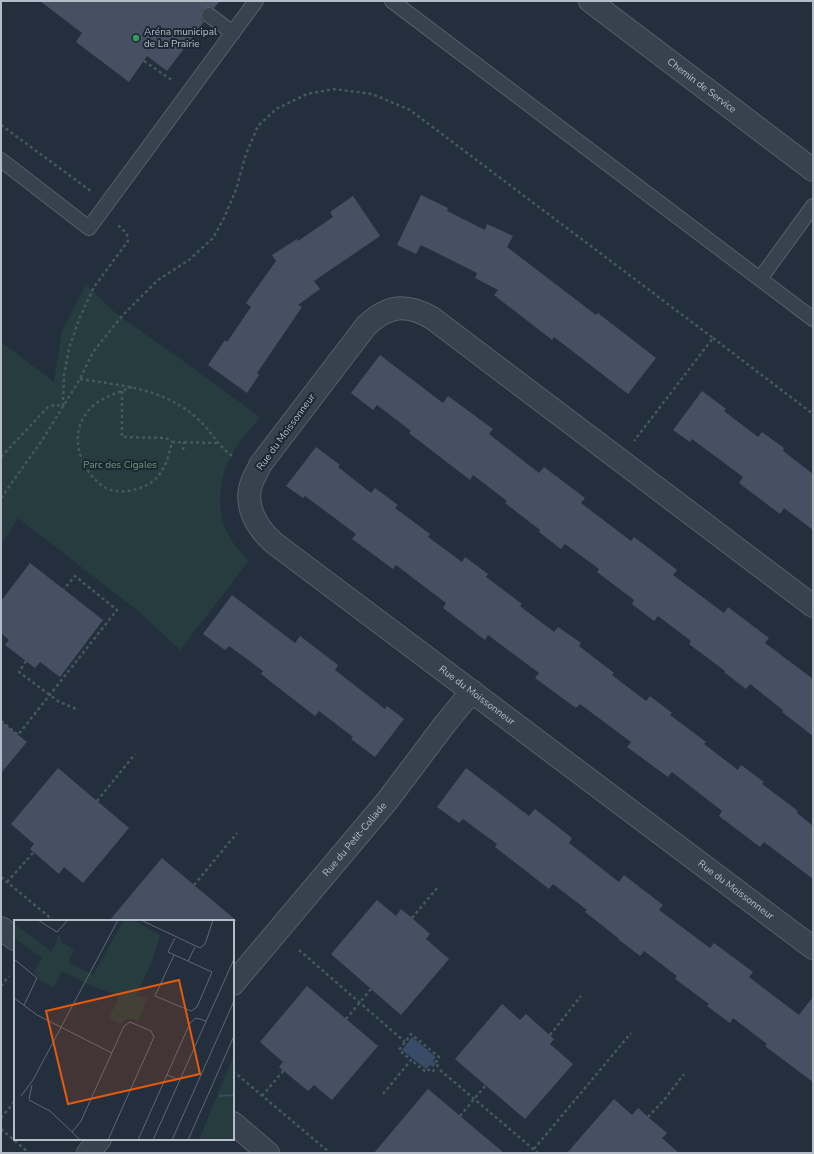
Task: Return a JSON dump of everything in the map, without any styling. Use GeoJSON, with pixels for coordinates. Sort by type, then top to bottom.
{"type":"FeatureCollection","features":[{"type":"Feature","properties":{"kind":"street","name":"Chemin de Service"},"geometry":{"type":"LineString","coordinates":[[590,1],[813,170]]}},
{"type":"Feature","properties":{"kind":"street","name":"Rue du Moissonneur"},"geometry":{"type":"LineString","coordinates":[[813,606],[432,318],[422,312],[408,308],[395,308],[376,316],[366,326],[260,465],[251,482],[249,494],[251,507],[254,520],[263,534],[813,948]]}},
{"type":"Feature","properties":{"kind":"street","name":"Rue du Petit-Coliade"},"geometry":{"type":"LineString","coordinates":[[234,983],[387,801],[472,691]]}},
{"type":"Feature","properties":{"kind":"street"},"geometry":{"type":"LineString","coordinates":[[1,928],[14,938]]}},
{"type":"Feature","properties":{"kind":"street"},"geometry":{"type":"LineString","coordinates":[[234,1124],[268,1153]]}},
{"type":"Feature","properties":{"kind":"street"},"geometry":{"type":"LineString","coordinates":[[88,1153],[99,1140]]}},
{"type":"Feature","properties":{"kind":"lane"},"geometry":{"type":"LineString","coordinates":[[1,160],[90,228],[256,1]]}},
{"type":"Feature","properties":{"kind":"lane"},"geometry":{"type":"LineString","coordinates":[[392,1],[813,319]]}},
{"type":"Feature","properties":{"kind":"lane"},"geometry":{"type":"LineString","coordinates":[[209,15],[233,33]]}},
{"type":"Feature","properties":{"kind":"lane"},"geometry":{"type":"LineString","coordinates":[[760,280],[813,206]]}},
{"type":"Feature","properties":{"kind":"path"},"geometry":{"type":"LineString","coordinates":[[144,61],[173,82]]}},
{"type":"Feature","properties":{"kind":"path"},"geometry":{"type":"LineString","coordinates":[[1,498],[43,439],[80,379],[93,352],[122,316],[158,280],[189,260],[213,238],[224,218],[236,190],[246,154],[258,126],[276,109],[306,94],[334,89],[372,94],[410,110],[813,414]]}},
{"type":"Feature","properties":{"kind":"path"},"geometry":{"type":"LineString","coordinates":[[1,124],[108,203]]}},
{"type":"Feature","properties":{"kind":"path"},"geometry":{"type":"LineString","coordinates":[[63,406],[64,375],[69,348],[80,317],[94,287],[128,241],[127,234],[111,219]]}},
{"type":"Feature","properties":{"kind":"path"},"geometry":{"type":"LineString","coordinates":[[636,438],[713,338]]}},
{"type":"Feature","properties":{"kind":"path"},"geometry":{"type":"LineString","coordinates":[[80,379],[132,387],[153,392],[178,403],[199,420],[218,443],[234,457]]}},
{"type":"Feature","properties":{"kind":"path"},"geometry":{"type":"LineString","coordinates":[[132,387],[106,397],[89,409],[82,419],[77,436],[79,452],[86,469],[107,489],[123,492],[138,490],[150,484],[161,474],[168,460],[172,442]]}},
{"type":"Feature","properties":{"kind":"path"},"geometry":{"type":"LineString","coordinates":[[122,391],[122,437],[166,438],[172,442],[218,443]]}},
{"type":"Feature","properties":{"kind":"path"},"geometry":{"type":"LineString","coordinates":[[1,457],[48,407],[55,405],[63,406]]}},
{"type":"Feature","properties":{"kind":"path"},"geometry":{"type":"LineString","coordinates":[[183,450],[184,442]]}},
{"type":"Feature","properties":{"kind":"path"},"geometry":{"type":"LineString","coordinates":[[1,721],[18,735],[117,610],[75,576],[64,590]]}},
{"type":"Feature","properties":{"kind":"path"},"geometry":{"type":"LineString","coordinates":[[26,661],[19,672],[58,701],[78,710]]}},
{"type":"Feature","properties":{"kind":"path"},"geometry":{"type":"LineString","coordinates":[[97,801],[135,754]]}},
{"type":"Feature","properties":{"kind":"path"},"geometry":{"type":"LineString","coordinates":[[194,885],[237,833]]}},
{"type":"Feature","properties":{"kind":"path"},"geometry":{"type":"LineString","coordinates":[[7,882],[34,852]]}},
{"type":"Feature","properties":{"kind":"path"},"geometry":{"type":"LineString","coordinates":[[1,877],[53,920]]}},
{"type":"Feature","properties":{"kind":"path"},"geometry":{"type":"LineString","coordinates":[[412,918],[437,888]]}},
{"type":"Feature","properties":{"kind":"path"},"geometry":{"type":"LineString","coordinates":[[299,950],[405,1042]]}},
{"type":"Feature","properties":{"kind":"path"},"geometry":{"type":"LineString","coordinates":[[1,986],[9,976]]}},
{"type":"Feature","properties":{"kind":"path"},"geometry":{"type":"LineString","coordinates":[[346,1019],[371,989]]}},
{"type":"Feature","properties":{"kind":"path"},"geometry":{"type":"LineString","coordinates":[[550,1035],[581,996]]}},
{"type":"Feature","properties":{"kind":"path"},"geometry":{"type":"LineString","coordinates":[[534,1149],[630,1033]]}},
{"type":"Feature","properties":{"kind":"path"},"geometry":{"type":"LineString","coordinates":[[412,1034],[439,1057],[436,1061],[439,1064],[433,1071],[430,1069],[426,1072],[411,1060],[399,1050],[412,1034]]}},
{"type":"Feature","properties":{"kind":"path"},"geometry":{"type":"LineString","coordinates":[[383,1094],[411,1060]]}},
{"type":"Feature","properties":{"kind":"path"},"geometry":{"type":"LineString","coordinates":[[262,1096],[284,1070]]}},
{"type":"Feature","properties":{"kind":"path"},"geometry":{"type":"LineString","coordinates":[[440,1070],[538,1153]]}},
{"type":"Feature","properties":{"kind":"path"},"geometry":{"type":"LineString","coordinates":[[234,1072],[330,1153]]}},
{"type":"Feature","properties":{"kind":"path"},"geometry":{"type":"LineString","coordinates":[[648,1117],[664,1100],[684,1074]]}},
{"type":"Feature","properties":{"kind":"path"},"geometry":{"type":"LineString","coordinates":[[460,1116],[486,1085]]}},
{"type":"Feature","properties":{"kind":"path"},"geometry":{"type":"LineString","coordinates":[[1,1118],[14,1102]]}},
{"type":"Feature","properties":{"kind":"path"},"geometry":{"type":"LineString","coordinates":[[1,1129],[29,1153]]}},
{"type":"Feature","properties":{"kind":"green space","name":"Parc des Cigales"},"geometry":{"type":"Polygon","coordinates":[[[86,284],[111,309],[125,320],[260,417],[242,439],[231,456],[225,470],[220,497],[222,516],[227,532],[231,540],[249,561],[180,650],[138,611],[18,518],[1,545],[1,342],[54,382],[62,331],[86,284]]]}},
{"type":"Feature","properties":{"kind":"water"},"geometry":{"type":"Polygon","coordinates":[[[412,1037],[436,1057],[433,1061],[436,1064],[433,1067],[430,1065],[426,1069],[402,1050],[412,1037]]]}},
{"type":"Feature","properties":{"kind":"building","name":"Aréna municipal de La Prairie"},"geometry":{"type":"Polygon","coordinates":[[[40,1],[220,1],[214,8],[210,7],[202,10],[201,19],[204,22],[167,71],[147,56],[129,82],[76,42],[82,33],[40,1]]]}},
{"type":"Feature","properties":{"kind":"building"},"geometry":{"type":"Polygon","coordinates":[[[421,195],[448,208],[447,211],[485,230],[487,224],[513,236],[507,247],[596,315],[598,313],[656,358],[628,394],[554,337],[552,340],[494,295],[498,290],[475,278],[477,273],[421,245],[416,254],[397,245],[421,195]]]}},
{"type":"Feature","properties":{"kind":"building"},"geometry":{"type":"Polygon","coordinates":[[[353,196],[380,236],[314,281],[320,289],[298,305],[302,307],[257,373],[259,375],[247,393],[208,365],[225,340],[227,342],[251,307],[246,303],[276,261],[272,255],[297,239],[298,241],[333,217],[330,212],[353,196]]]}},
{"type":"Feature","properties":{"kind":"building"},"geometry":{"type":"Polygon","coordinates":[[[380,355],[443,403],[448,396],[493,429],[489,434],[539,473],[544,467],[585,498],[581,503],[631,541],[634,537],[677,570],[673,575],[724,613],[728,607],[769,638],[765,643],[813,679],[813,736],[782,712],[783,710],[750,684],[746,689],[724,672],[725,671],[689,644],[691,641],[658,616],[654,621],[632,604],[634,600],[597,572],[599,569],[565,544],[561,549],[539,532],[540,530],[505,503],[507,501],[473,475],[470,480],[409,433],[411,431],[377,405],[373,410],[351,393],[380,355]]]}},
{"type":"Feature","properties":{"kind":"building"},"geometry":{"type":"Polygon","coordinates":[[[702,391],[726,409],[724,411],[758,437],[762,432],[784,448],[783,451],[813,474],[813,530],[784,508],[780,514],[739,483],[743,477],[692,439],[690,442],[673,430],[702,391]]]}},
{"type":"Feature","properties":{"kind":"building"},"geometry":{"type":"Polygon","coordinates":[[[316,447],[340,465],[338,467],[371,493],[375,488],[398,505],[395,508],[430,534],[428,537],[462,562],[465,557],[488,574],[486,577],[522,604],[520,606],[554,632],[558,627],[581,643],[579,646],[614,673],[612,675],[646,701],[650,696],[672,713],[670,715],[706,742],[704,744],[738,770],[741,765],[764,782],[762,784],[798,811],[797,813],[813,826],[813,879],[764,842],[760,847],[719,816],[722,811],[672,772],[668,777],[627,747],[631,742],[580,704],[576,708],[535,678],[539,673],[488,635],[485,640],[443,608],[446,603],[396,565],[393,569],[352,539],[356,534],[305,496],[303,498],[286,486],[316,447]]]}},
{"type":"Feature","properties":{"kind":"building"},"geometry":{"type":"Polygon","coordinates":[[[30,563],[103,620],[60,677],[40,662],[35,668],[5,645],[9,640],[1,633],[1,601],[30,563]]]}},
{"type":"Feature","properties":{"kind":"building"},"geometry":{"type":"Polygon","coordinates":[[[232,595],[295,643],[300,636],[338,665],[335,670],[385,709],[387,706],[404,719],[375,757],[351,739],[353,737],[319,711],[315,716],[261,674],[263,671],[229,646],[225,650],[203,634],[232,595]]]}},
{"type":"Feature","properties":{"kind":"building"},"geometry":{"type":"Polygon","coordinates":[[[1,721],[27,742],[1,773],[1,721]]]}},
{"type":"Feature","properties":{"kind":"building"},"geometry":{"type":"Polygon","coordinates":[[[58,768],[129,828],[83,883],[64,867],[59,874],[30,849],[34,844],[11,824],[58,768]]]}},
{"type":"Feature","properties":{"kind":"building"},"geometry":{"type":"Polygon","coordinates":[[[466,768],[529,816],[535,809],[572,838],[569,843],[619,882],[624,875],[663,905],[659,910],[710,948],[714,943],[753,972],[749,977],[799,1015],[813,997],[813,1082],[765,1046],[767,1044],[733,1018],[730,1023],[707,1006],[709,1004],[675,979],[677,976],[644,951],[640,956],[585,912],[587,910],[553,884],[549,889],[495,847],[497,844],[463,819],[459,823],[437,807],[466,768]]]}},
{"type":"Feature","properties":{"kind":"building"},"geometry":{"type":"Polygon","coordinates":[[[162,858],[237,921],[234,920],[110,920],[162,858]]]}},
{"type":"Feature","properties":{"kind":"building"},"geometry":{"type":"Polygon","coordinates":[[[377,900],[396,916],[401,909],[412,918],[430,934],[426,939],[449,959],[401,1015],[331,954],[377,900]]]}},
{"type":"Feature","properties":{"kind":"building"},"geometry":{"type":"Polygon","coordinates":[[[307,986],[378,1046],[332,1100],[314,1085],[308,1091],[279,1067],[283,1062],[260,1042],[307,986]]]}},
{"type":"Feature","properties":{"kind":"building"},"geometry":{"type":"Polygon","coordinates":[[[502,1004],[520,1020],[526,1014],[554,1039],[550,1044],[573,1064],[525,1119],[455,1059],[502,1004]]]}},
{"type":"Feature","properties":{"kind":"building"},"geometry":{"type":"Polygon","coordinates":[[[428,1089],[460,1116],[504,1153],[374,1153],[428,1089]]]}},
{"type":"Feature","properties":{"kind":"building"},"geometry":{"type":"Polygon","coordinates":[[[614,1099],[632,1115],[638,1108],[667,1133],[662,1138],[679,1153],[567,1153],[614,1099]]]}},
{"type":"Feature","properties":{"kind":"place","name":"Aréna municipal de La Prairie"},"geometry":{"type":"Point","coordinates":[136,38]}}]}
